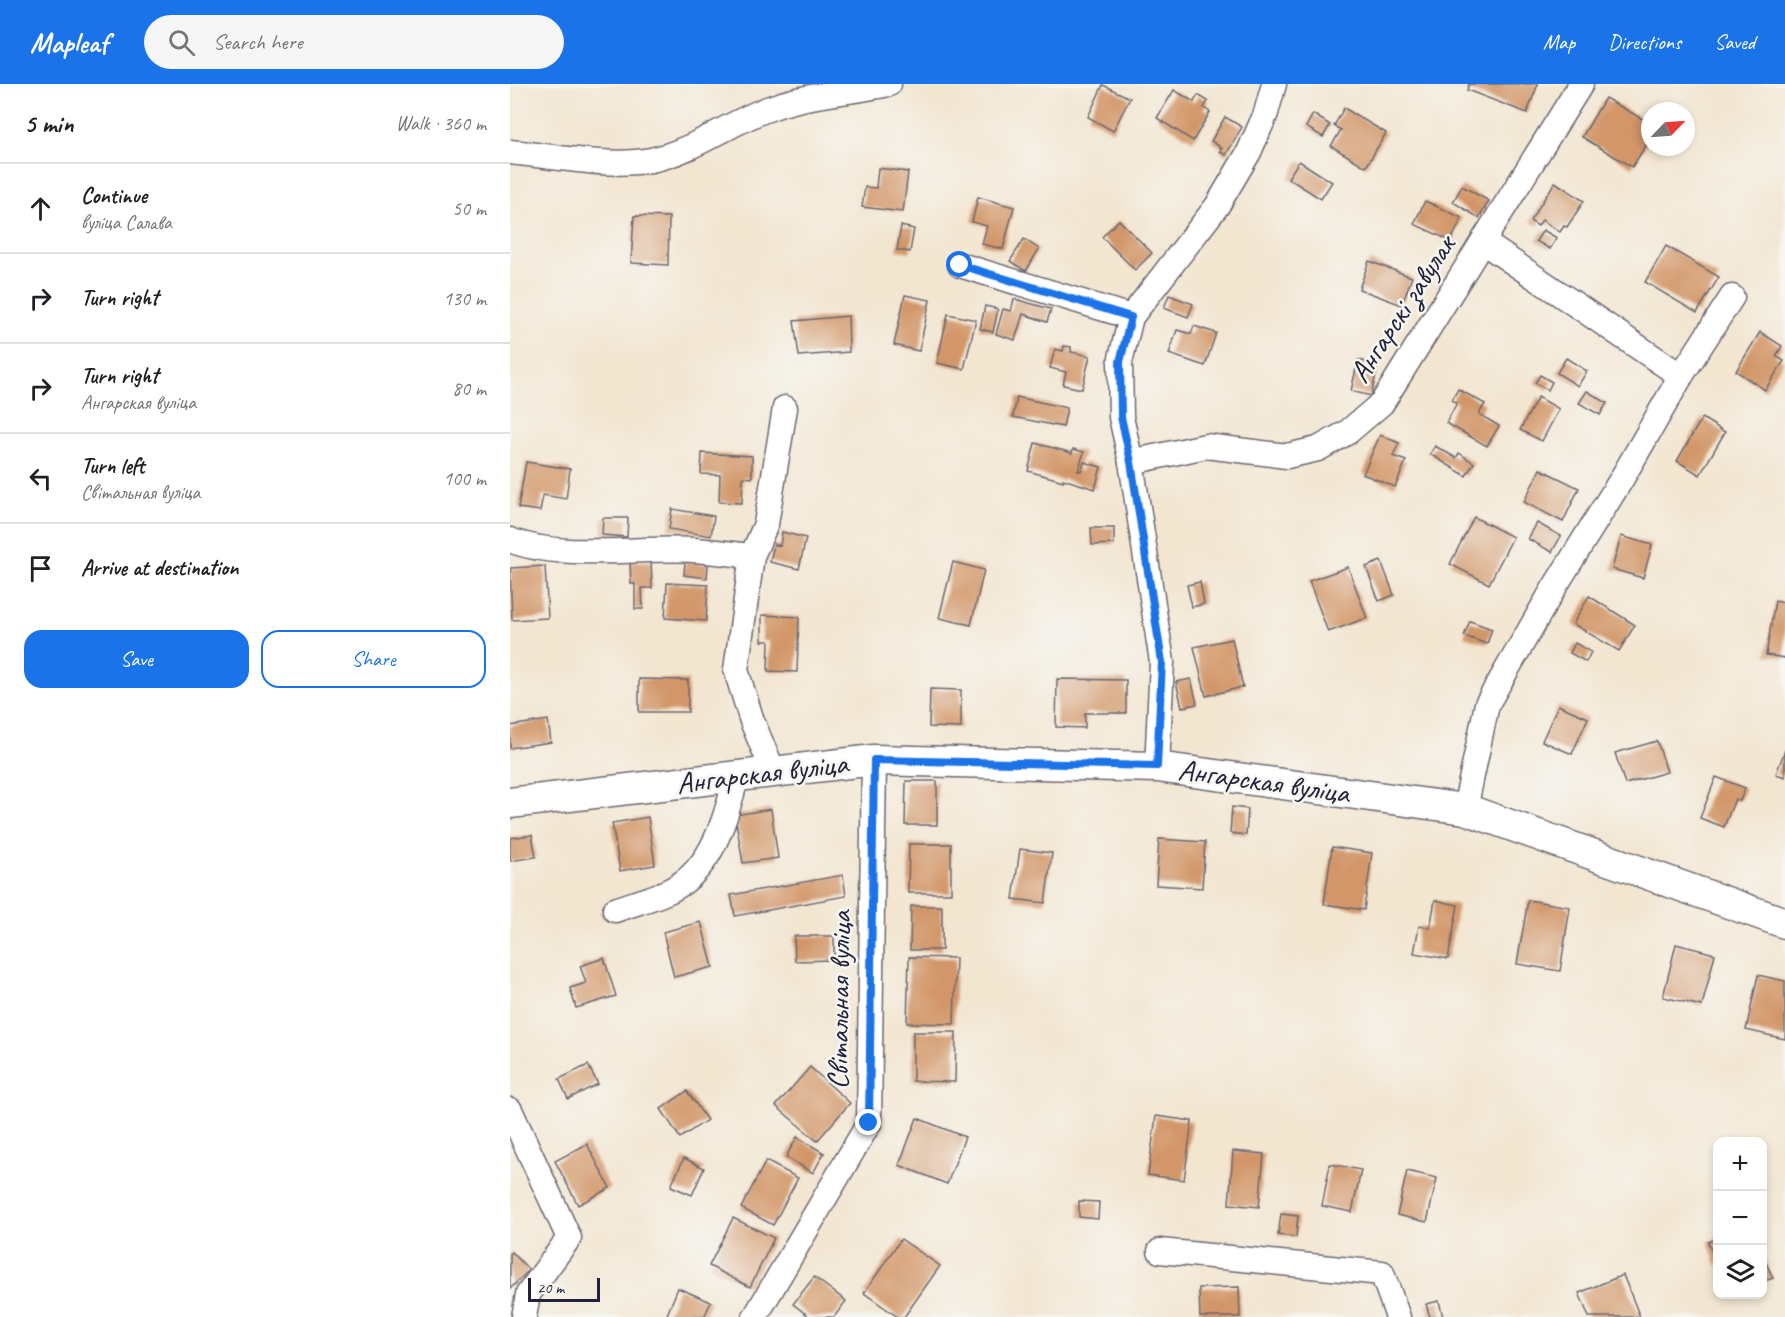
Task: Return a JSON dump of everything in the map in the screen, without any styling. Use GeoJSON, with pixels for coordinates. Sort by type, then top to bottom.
{"type":"FeatureCollection","features":[{"type":"Feature","properties":{"kind":"street"},"geometry":{"type":"LineString","coordinates":[[510,152],[617,163],[652,160],[682,149],[746,117],[774,106],[889,84]]}},
{"type":"Feature","properties":{"kind":"street"},"geometry":{"type":"LineString","coordinates":[[1157,766],[1162,662],[1131,462],[1121,417],[1120,362],[1131,317],[1217,206],[1258,133],[1274,84]]}},
{"type":"Feature","properties":{"kind":"street","name":"Ангарскі завулак"},"geometry":{"type":"LineString","coordinates":[[1131,462],[1206,446],[1287,456],[1318,449],[1348,432],[1382,403],[1581,84]]}},
{"type":"Feature","properties":{"kind":"street"},"geometry":{"type":"LineString","coordinates":[[1483,242],[1681,376]]}},
{"type":"Feature","properties":{"kind":"street"},"geometry":{"type":"LineString","coordinates":[[960,265],[1131,317]]}},
{"type":"Feature","properties":{"kind":"street"},"geometry":{"type":"LineString","coordinates":[[1465,809],[1487,704],[1681,376],[1732,297]]}},
{"type":"Feature","properties":{"kind":"street"},"geometry":{"type":"LineString","coordinates":[[772,771],[752,721],[736,670],[752,556],[766,524],[785,408]]}},
{"type":"Feature","properties":{"kind":"street"},"geometry":{"type":"LineString","coordinates":[[510,540],[523,546],[571,550],[692,550],[752,556]]}},
{"type":"Feature","properties":{"kind":"street","name":"Ангарская вуліца"},"geometry":{"type":"LineString","coordinates":[[510,803],[874,760],[1157,766],[1465,809],[1785,923]]}},
{"type":"Feature","properties":{"kind":"street","name":"Світальная вуліца"},"geometry":{"type":"LineString","coordinates":[[754,1317],[869,1123],[874,760]]}},
{"type":"Feature","properties":{"kind":"street"},"geometry":{"type":"LineString","coordinates":[[615,910],[666,893],[691,877],[711,852],[725,818],[737,776]]}},
{"type":"Feature","properties":{"kind":"street"},"geometry":{"type":"LineString","coordinates":[[510,1110],[569,1238],[528,1294],[524,1317]]}},
{"type":"Feature","properties":{"kind":"street"},"geometry":{"type":"LineString","coordinates":[[1160,1251],[1382,1274],[1398,1317]]}},
{"type":"Feature","properties":{"kind":"building"},"geometry":{"type":"Polygon","coordinates":[[[1469,84],[1538,84],[1527,113],[1467,90],[1469,84]]]}},
{"type":"Feature","properties":{"kind":"building"},"geometry":{"type":"Polygon","coordinates":[[[1103,85],[1130,98],[1113,131],[1088,117],[1103,85]]]}},
{"type":"Feature","properties":{"kind":"building"},"geometry":{"type":"Polygon","coordinates":[[[1174,90],[1194,102],[1198,95],[1208,101],[1204,108],[1210,112],[1193,141],[1157,118],[1174,90]]]}},
{"type":"Feature","properties":{"kind":"building"},"geometry":{"type":"Polygon","coordinates":[[[1605,98],[1641,118],[1641,153],[1632,167],[1582,137],[1605,98]]]}},
{"type":"Feature","properties":{"kind":"building"},"geometry":{"type":"Polygon","coordinates":[[[1344,108],[1386,133],[1366,167],[1331,146],[1341,130],[1334,126],[1344,108]]]}},
{"type":"Feature","properties":{"kind":"building"},"geometry":{"type":"Polygon","coordinates":[[[1313,114],[1330,125],[1323,137],[1306,127],[1313,114]]]}},
{"type":"Feature","properties":{"kind":"building"},"geometry":{"type":"Polygon","coordinates":[[[1225,117],[1242,127],[1226,155],[1220,151],[1222,148],[1211,141],[1225,117]]]}},
{"type":"Feature","properties":{"kind":"building"},"geometry":{"type":"Polygon","coordinates":[[[1299,161],[1332,182],[1321,199],[1288,178],[1299,161]]]}},
{"type":"Feature","properties":{"kind":"building"},"geometry":{"type":"Polygon","coordinates":[[[878,168],[908,172],[903,212],[862,207],[865,187],[876,188],[878,168]]]}},
{"type":"Feature","properties":{"kind":"building"},"geometry":{"type":"Polygon","coordinates":[[[1555,182],[1584,201],[1567,227],[1564,226],[1560,232],[1542,220],[1538,226],[1530,221],[1555,182]]]}},
{"type":"Feature","properties":{"kind":"building"},"geometry":{"type":"Polygon","coordinates":[[[1462,186],[1489,201],[1479,218],[1453,202],[1462,186]]]}},
{"type":"Feature","properties":{"kind":"building"},"geometry":{"type":"Polygon","coordinates":[[[978,197],[1014,207],[1003,249],[982,244],[987,226],[972,222],[978,197]]]}},
{"type":"Feature","properties":{"kind":"building"},"geometry":{"type":"Polygon","coordinates":[[[1425,201],[1462,218],[1451,241],[1414,224],[1425,201]]]}},
{"type":"Feature","properties":{"kind":"building"},"geometry":{"type":"Polygon","coordinates":[[[634,216],[669,217],[668,265],[631,263],[634,216]]]}},
{"type":"Feature","properties":{"kind":"building"},"geometry":{"type":"Polygon","coordinates":[[[1119,220],[1152,253],[1135,270],[1102,237],[1119,220]]]}},
{"type":"Feature","properties":{"kind":"building"},"geometry":{"type":"Polygon","coordinates":[[[901,226],[914,229],[910,252],[897,250],[901,226]]]}},
{"type":"Feature","properties":{"kind":"building"},"geometry":{"type":"Polygon","coordinates":[[[1543,230],[1557,238],[1550,249],[1536,241],[1543,230]]]}},
{"type":"Feature","properties":{"kind":"building"},"geometry":{"type":"Polygon","coordinates":[[[1024,239],[1039,249],[1026,271],[1010,261],[1024,239]]]}},
{"type":"Feature","properties":{"kind":"building"},"geometry":{"type":"Polygon","coordinates":[[[1666,246],[1719,277],[1697,313],[1645,282],[1666,246]]]}},
{"type":"Feature","properties":{"kind":"building"},"geometry":{"type":"Polygon","coordinates":[[[1369,261],[1412,277],[1402,305],[1359,289],[1369,261]]]}},
{"type":"Feature","properties":{"kind":"building"},"geometry":{"type":"Polygon","coordinates":[[[905,295],[930,300],[919,351],[894,345],[905,295]]]}},
{"type":"Feature","properties":{"kind":"building"},"geometry":{"type":"Polygon","coordinates":[[[1169,295],[1193,304],[1188,317],[1164,308],[1169,295]]]}},
{"type":"Feature","properties":{"kind":"building"},"geometry":{"type":"Polygon","coordinates":[[[1014,299],[1051,309],[1047,322],[1023,314],[1015,340],[996,334],[1003,309],[1011,311],[1014,299]]]}},
{"type":"Feature","properties":{"kind":"building"},"geometry":{"type":"Polygon","coordinates":[[[985,306],[998,309],[993,332],[980,329],[985,306]]]}},
{"type":"Feature","properties":{"kind":"building"},"geometry":{"type":"Polygon","coordinates":[[[948,314],[976,320],[964,369],[937,363],[948,314]]]}},
{"type":"Feature","properties":{"kind":"building"},"geometry":{"type":"Polygon","coordinates":[[[848,316],[849,352],[799,356],[794,321],[848,316]]]}},
{"type":"Feature","properties":{"kind":"building"},"geometry":{"type":"Polygon","coordinates":[[[1194,326],[1216,333],[1205,366],[1169,354],[1177,330],[1191,334],[1194,326]]]}},
{"type":"Feature","properties":{"kind":"building"},"geometry":{"type":"Polygon","coordinates":[[[1760,332],[1782,346],[1776,356],[1784,361],[1765,390],[1736,371],[1760,332]]]}},
{"type":"Feature","properties":{"kind":"building"},"geometry":{"type":"Polygon","coordinates":[[[1064,346],[1071,347],[1071,352],[1090,356],[1082,389],[1063,385],[1066,372],[1050,368],[1055,349],[1063,351],[1064,346]]]}},
{"type":"Feature","properties":{"kind":"building"},"geometry":{"type":"Polygon","coordinates":[[[1566,358],[1587,371],[1578,386],[1557,373],[1566,358]]]}},
{"type":"Feature","properties":{"kind":"building"},"geometry":{"type":"Polygon","coordinates":[[[1358,360],[1378,365],[1371,396],[1351,391],[1358,360]]]}},
{"type":"Feature","properties":{"kind":"building"},"geometry":{"type":"Polygon","coordinates":[[[1540,375],[1552,382],[1548,390],[1535,383],[1540,375]]]}},
{"type":"Feature","properties":{"kind":"building"},"geometry":{"type":"Polygon","coordinates":[[[1458,389],[1485,404],[1479,414],[1499,426],[1487,446],[1446,423],[1457,403],[1452,400],[1458,389]]]}},
{"type":"Feature","properties":{"kind":"building"},"geometry":{"type":"Polygon","coordinates":[[[1587,391],[1607,403],[1600,415],[1579,403],[1587,391]]]}},
{"type":"Feature","properties":{"kind":"building"},"geometry":{"type":"Polygon","coordinates":[[[1017,397],[1067,408],[1063,427],[1013,417],[1017,397]]]}},
{"type":"Feature","properties":{"kind":"building"},"geometry":{"type":"Polygon","coordinates":[[[1538,397],[1559,409],[1542,441],[1520,430],[1538,397]]]}},
{"type":"Feature","properties":{"kind":"building"},"geometry":{"type":"Polygon","coordinates":[[[1702,418],[1725,432],[1700,475],[1677,461],[1702,418]]]}},
{"type":"Feature","properties":{"kind":"building"},"geometry":{"type":"Polygon","coordinates":[[[1380,435],[1399,443],[1393,456],[1406,461],[1395,487],[1363,474],[1380,435]]]}},
{"type":"Feature","properties":{"kind":"building"},"geometry":{"type":"Polygon","coordinates":[[[1035,443],[1072,453],[1073,449],[1084,452],[1078,471],[1081,471],[1084,462],[1101,467],[1095,489],[1028,471],[1035,443]]]}},
{"type":"Feature","properties":{"kind":"building"},"geometry":{"type":"Polygon","coordinates":[[[1435,446],[1456,458],[1459,453],[1474,463],[1466,476],[1430,454],[1435,446]]]}},
{"type":"Feature","properties":{"kind":"building"},"geometry":{"type":"Polygon","coordinates":[[[702,453],[752,456],[752,478],[743,477],[742,503],[719,502],[720,475],[701,474],[702,453]]]}},
{"type":"Feature","properties":{"kind":"building"},"geometry":{"type":"Polygon","coordinates":[[[526,462],[570,469],[566,499],[543,495],[540,511],[518,508],[526,462]]]}},
{"type":"Feature","properties":{"kind":"building"},"geometry":{"type":"Polygon","coordinates":[[[1540,469],[1579,488],[1563,522],[1524,502],[1540,469]]]}},
{"type":"Feature","properties":{"kind":"building"},"geometry":{"type":"Polygon","coordinates":[[[672,509],[714,516],[711,536],[669,529],[672,509]]]}},
{"type":"Feature","properties":{"kind":"building"},"geometry":{"type":"Polygon","coordinates":[[[1474,517],[1513,537],[1489,584],[1450,564],[1474,517]]]}},
{"type":"Feature","properties":{"kind":"building"},"geometry":{"type":"Polygon","coordinates":[[[603,518],[628,518],[627,537],[602,535],[603,518]]]}},
{"type":"Feature","properties":{"kind":"building"},"geometry":{"type":"Polygon","coordinates":[[[1537,523],[1561,536],[1552,552],[1528,539],[1537,523]]]}},
{"type":"Feature","properties":{"kind":"building"},"geometry":{"type":"Polygon","coordinates":[[[1091,528],[1114,528],[1114,544],[1092,545],[1091,528]]]}},
{"type":"Feature","properties":{"kind":"building"},"geometry":{"type":"Polygon","coordinates":[[[782,532],[806,538],[799,569],[770,562],[774,544],[780,546],[782,532]]]}},
{"type":"Feature","properties":{"kind":"building"},"geometry":{"type":"Polygon","coordinates":[[[1621,536],[1652,545],[1643,578],[1612,569],[1621,536]]]}},
{"type":"Feature","properties":{"kind":"building"},"geometry":{"type":"Polygon","coordinates":[[[630,561],[651,561],[652,588],[642,588],[643,609],[635,609],[635,584],[631,584],[630,561]]]}},
{"type":"Feature","properties":{"kind":"building"},"geometry":{"type":"Polygon","coordinates":[[[685,561],[708,564],[707,578],[684,575],[685,561]]]}},
{"type":"Feature","properties":{"kind":"building"},"geometry":{"type":"Polygon","coordinates":[[[1381,561],[1394,595],[1379,601],[1366,567],[1381,561]]]}},
{"type":"Feature","properties":{"kind":"building"},"geometry":{"type":"Polygon","coordinates":[[[953,562],[984,570],[971,625],[939,618],[953,562]]]}},
{"type":"Feature","properties":{"kind":"building"},"geometry":{"type":"Polygon","coordinates":[[[545,566],[548,618],[512,620],[510,568],[545,566]]]}},
{"type":"Feature","properties":{"kind":"building"},"geometry":{"type":"Polygon","coordinates":[[[1348,567],[1367,618],[1328,632],[1309,581],[1348,567]]]}},
{"type":"Feature","properties":{"kind":"building"},"geometry":{"type":"Polygon","coordinates":[[[1200,582],[1204,604],[1192,607],[1187,585],[1200,582]]]}},
{"type":"Feature","properties":{"kind":"building"},"geometry":{"type":"Polygon","coordinates":[[[667,583],[708,585],[706,621],[665,618],[667,583]]]}},
{"type":"Feature","properties":{"kind":"building"},"geometry":{"type":"Polygon","coordinates":[[[1589,596],[1635,625],[1619,651],[1573,624],[1589,596]]]}},
{"type":"Feature","properties":{"kind":"building"},"geometry":{"type":"Polygon","coordinates":[[[1775,601],[1785,603],[1785,658],[1766,655],[1775,601]]]}},
{"type":"Feature","properties":{"kind":"building"},"geometry":{"type":"Polygon","coordinates":[[[762,615],[799,617],[797,672],[768,671],[769,641],[762,641],[762,615]]]}},
{"type":"Feature","properties":{"kind":"building"},"geometry":{"type":"Polygon","coordinates":[[[1470,621],[1492,629],[1487,644],[1464,636],[1470,621]]]}},
{"type":"Feature","properties":{"kind":"building"},"geometry":{"type":"Polygon","coordinates":[[[1232,639],[1243,687],[1206,696],[1194,647],[1232,639]]]}},
{"type":"Feature","properties":{"kind":"building"},"geometry":{"type":"Polygon","coordinates":[[[1575,643],[1591,652],[1586,662],[1570,653],[1575,643]]]}},
{"type":"Feature","properties":{"kind":"building"},"geometry":{"type":"Polygon","coordinates":[[[639,679],[688,680],[688,712],[639,712],[639,679]]]}},
{"type":"Feature","properties":{"kind":"building"},"geometry":{"type":"Polygon","coordinates":[[[1057,679],[1126,680],[1126,713],[1085,713],[1085,728],[1056,727],[1057,679]]]}},
{"type":"Feature","properties":{"kind":"building"},"geometry":{"type":"Polygon","coordinates":[[[1191,679],[1197,704],[1182,707],[1176,682],[1191,679]]]}},
{"type":"Feature","properties":{"kind":"building"},"geometry":{"type":"Polygon","coordinates":[[[930,689],[961,690],[961,728],[929,727],[930,689]]]}},
{"type":"Feature","properties":{"kind":"building"},"geometry":{"type":"Polygon","coordinates":[[[1558,705],[1588,718],[1572,754],[1542,741],[1558,705]]]}},
{"type":"Feature","properties":{"kind":"building"},"geometry":{"type":"Polygon","coordinates":[[[548,720],[551,742],[510,748],[510,726],[548,720]]]}},
{"type":"Feature","properties":{"kind":"building"},"geometry":{"type":"Polygon","coordinates":[[[1657,741],[1667,772],[1625,784],[1615,753],[1657,741]]]}},
{"type":"Feature","properties":{"kind":"building"},"geometry":{"type":"Polygon","coordinates":[[[1785,750],[1785,777],[1776,774],[1785,750]]]}},
{"type":"Feature","properties":{"kind":"building"},"geometry":{"type":"Polygon","coordinates":[[[1716,777],[1745,788],[1740,801],[1735,799],[1724,827],[1700,818],[1716,777]]]}},
{"type":"Feature","properties":{"kind":"building"},"geometry":{"type":"Polygon","coordinates":[[[906,781],[937,781],[937,825],[905,825],[906,781]]]}},
{"type":"Feature","properties":{"kind":"building"},"geometry":{"type":"Polygon","coordinates":[[[1232,807],[1248,809],[1246,835],[1230,833],[1232,807]]]}},
{"type":"Feature","properties":{"kind":"building"},"geometry":{"type":"Polygon","coordinates":[[[771,809],[778,858],[743,863],[735,815],[771,809]]]}},
{"type":"Feature","properties":{"kind":"building"},"geometry":{"type":"Polygon","coordinates":[[[648,817],[655,865],[620,871],[612,823],[648,817]]]}},
{"type":"Feature","properties":{"kind":"building"},"geometry":{"type":"Polygon","coordinates":[[[532,835],[536,857],[510,861],[510,838],[532,835]]]}},
{"type":"Feature","properties":{"kind":"building"},"geometry":{"type":"Polygon","coordinates":[[[1159,839],[1205,842],[1202,888],[1156,885],[1159,839]]]}},
{"type":"Feature","properties":{"kind":"building"},"geometry":{"type":"Polygon","coordinates":[[[909,844],[951,844],[951,893],[908,893],[909,844]]]}},
{"type":"Feature","properties":{"kind":"building"},"geometry":{"type":"Polygon","coordinates":[[[1332,847],[1372,853],[1364,910],[1324,904],[1332,847]]]}},
{"type":"Feature","properties":{"kind":"building"},"geometry":{"type":"Polygon","coordinates":[[[1020,849],[1052,853],[1045,903],[1013,899],[1020,849]]]}},
{"type":"Feature","properties":{"kind":"building"},"geometry":{"type":"Polygon","coordinates":[[[843,875],[846,896],[735,916],[731,895],[843,875]]]}},
{"type":"Feature","properties":{"kind":"building"},"geometry":{"type":"Polygon","coordinates":[[[1435,900],[1458,905],[1448,959],[1414,953],[1419,926],[1430,928],[1435,900]]]}},
{"type":"Feature","properties":{"kind":"building"},"geometry":{"type":"Polygon","coordinates":[[[1528,900],[1570,907],[1560,971],[1517,964],[1528,900]]]}},
{"type":"Feature","properties":{"kind":"building"},"geometry":{"type":"Polygon","coordinates":[[[911,906],[942,906],[942,950],[910,950],[911,906]]]}},
{"type":"Feature","properties":{"kind":"building"},"geometry":{"type":"Polygon","coordinates":[[[701,922],[713,967],[674,977],[663,932],[701,922]]]}},
{"type":"Feature","properties":{"kind":"building"},"geometry":{"type":"Polygon","coordinates":[[[794,936],[834,936],[834,960],[795,961],[794,936]]]}},
{"type":"Feature","properties":{"kind":"building"},"geometry":{"type":"Polygon","coordinates":[[[1676,944],[1715,954],[1702,1006],[1663,997],[1676,944]]]}},
{"type":"Feature","properties":{"kind":"building"},"geometry":{"type":"Polygon","coordinates":[[[909,957],[956,958],[954,1024],[907,1023],[909,957]]]}},
{"type":"Feature","properties":{"kind":"building"},"geometry":{"type":"Polygon","coordinates":[[[604,958],[616,996],[576,1008],[570,988],[586,983],[580,966],[604,958]]]}},
{"type":"Feature","properties":{"kind":"building"},"geometry":{"type":"Polygon","coordinates":[[[1758,975],[1785,981],[1785,1039],[1746,1030],[1758,975]]]}},
{"type":"Feature","properties":{"kind":"building"},"geometry":{"type":"Polygon","coordinates":[[[913,1032],[956,1032],[955,1082],[913,1081],[913,1032]]]}},
{"type":"Feature","properties":{"kind":"building"},"geometry":{"type":"Polygon","coordinates":[[[588,1065],[598,1084],[568,1099],[559,1079],[588,1065]]]}},
{"type":"Feature","properties":{"kind":"building"},"geometry":{"type":"Polygon","coordinates":[[[810,1067],[850,1103],[817,1141],[776,1106],[810,1067]]]}},
{"type":"Feature","properties":{"kind":"building"},"geometry":{"type":"Polygon","coordinates":[[[687,1091],[707,1120],[680,1138],[661,1109],[687,1091]]]}},
{"type":"Feature","properties":{"kind":"building"},"geometry":{"type":"Polygon","coordinates":[[[1156,1116],[1192,1121],[1184,1180],[1148,1175],[1156,1116]]]}},
{"type":"Feature","properties":{"kind":"building"},"geometry":{"type":"Polygon","coordinates":[[[917,1118],[965,1137],[947,1184],[899,1165],[917,1118]]]}},
{"type":"Feature","properties":{"kind":"building"},"geometry":{"type":"Polygon","coordinates":[[[797,1137],[824,1153],[813,1173],[786,1157],[797,1137]]]}},
{"type":"Feature","properties":{"kind":"building"},"geometry":{"type":"Polygon","coordinates":[[[587,1144],[610,1188],[578,1205],[555,1161],[587,1144]]]}},
{"type":"Feature","properties":{"kind":"building"},"geometry":{"type":"Polygon","coordinates":[[[1233,1151],[1264,1154],[1259,1207],[1229,1204],[1233,1151]]]}},
{"type":"Feature","properties":{"kind":"building"},"geometry":{"type":"Polygon","coordinates":[[[684,1158],[704,1168],[692,1195],[671,1186],[684,1158]]]}},
{"type":"Feature","properties":{"kind":"building"},"geometry":{"type":"Polygon","coordinates":[[[766,1161],[798,1178],[773,1225],[741,1208],[766,1161]]]}},
{"type":"Feature","properties":{"kind":"building"},"geometry":{"type":"Polygon","coordinates":[[[1330,1164],[1361,1170],[1352,1212],[1322,1206],[1330,1164]]]}},
{"type":"Feature","properties":{"kind":"building"},"geometry":{"type":"Polygon","coordinates":[[[1407,1171],[1437,1178],[1427,1222],[1397,1215],[1407,1171]]]}},
{"type":"Feature","properties":{"kind":"building"},"geometry":{"type":"Polygon","coordinates":[[[1079,1201],[1099,1202],[1098,1219],[1079,1217],[1079,1201]]]}},
{"type":"Feature","properties":{"kind":"building"},"geometry":{"type":"Polygon","coordinates":[[[1281,1214],[1298,1216],[1296,1237],[1278,1235],[1281,1214]]]}},
{"type":"Feature","properties":{"kind":"building"},"geometry":{"type":"Polygon","coordinates":[[[733,1218],[774,1238],[750,1287],[709,1266],[733,1218]]]}},
{"type":"Feature","properties":{"kind":"building"},"geometry":{"type":"Polygon","coordinates":[[[901,1239],[940,1266],[904,1317],[898,1317],[864,1293],[901,1239]]]}},
{"type":"Feature","properties":{"kind":"building"},"geometry":{"type":"Polygon","coordinates":[[[1713,1240],[1713,1255],[1708,1242],[1713,1240]]]}},
{"type":"Feature","properties":{"kind":"building"},"geometry":{"type":"Polygon","coordinates":[[[512,1252],[529,1270],[510,1289],[510,1254],[512,1252]]]}},
{"type":"Feature","properties":{"kind":"building"},"geometry":{"type":"Polygon","coordinates":[[[1767,1265],[1773,1278],[1767,1280],[1767,1265]]]}},
{"type":"Feature","properties":{"kind":"building"},"geometry":{"type":"Polygon","coordinates":[[[1623,1275],[1640,1317],[1589,1317],[1579,1293],[1623,1275]]]}},
{"type":"Feature","properties":{"kind":"building"},"geometry":{"type":"Polygon","coordinates":[[[814,1277],[846,1301],[834,1317],[810,1317],[793,1304],[814,1277]]]}},
{"type":"Feature","properties":{"kind":"building"},"geometry":{"type":"Polygon","coordinates":[[[1239,1287],[1240,1317],[1200,1317],[1199,1288],[1239,1287]]]}},
{"type":"Feature","properties":{"kind":"building"},"geometry":{"type":"Polygon","coordinates":[[[678,1288],[711,1302],[704,1317],[666,1317],[678,1288]]]}},
{"type":"Feature","properties":{"kind":"building"},"geometry":{"type":"Polygon","coordinates":[[[1439,1301],[1443,1317],[1430,1317],[1426,1304],[1439,1301]]]}},
{"type":"Feature","properties":{"kind":"route"},"geometry":{"type":"LineString","coordinates":[[869,1123],[874,760],[1157,766],[1162,662],[1131,462],[1121,417],[1120,362],[1131,317],[960,265]]}}]}
